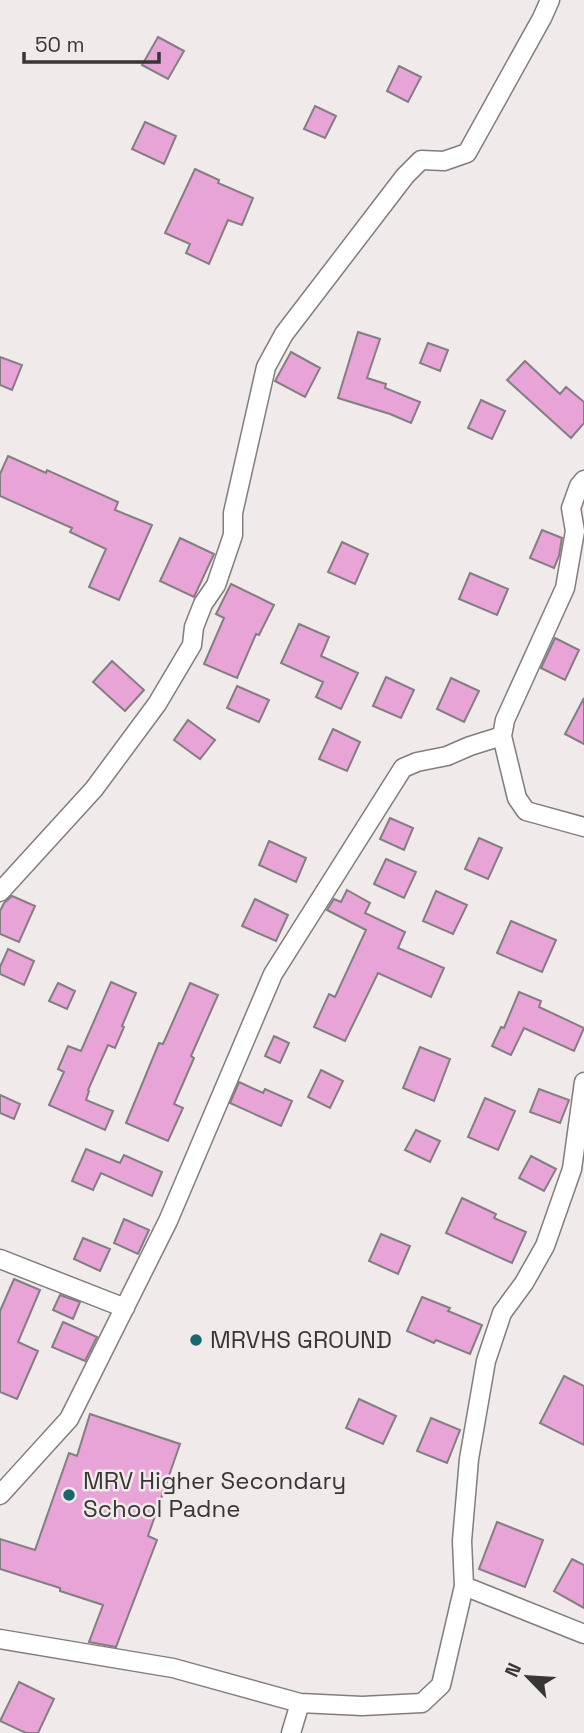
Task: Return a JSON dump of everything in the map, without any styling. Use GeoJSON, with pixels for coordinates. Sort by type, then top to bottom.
{"type":"FeatureCollection","features":[{"type":"Feature","properties":{"kind":"street"},"geometry":{"type":"LineString","coordinates":[[0,892],[94,789],[157,704],[192,645],[194,627],[203,604],[216,585],[226,559],[233,535],[233,513],[260,389],[266,367],[284,334],[398,185],[421,160],[444,161],[467,153],[550,0]]}},
{"type":"Feature","properties":{"kind":"street"},"geometry":{"type":"LineString","coordinates":[[584,480],[571,508],[575,531],[565,588],[505,720],[502,736],[517,798],[526,811],[584,827]]}},
{"type":"Feature","properties":{"kind":"street"},"geometry":{"type":"LineString","coordinates":[[0,1495],[69,1419],[168,1222],[273,974],[402,768],[447,756],[502,736]]}},
{"type":"Feature","properties":{"kind":"street"},"geometry":{"type":"LineString","coordinates":[[0,1639],[173,1668],[300,1703],[362,1706],[422,1703],[441,1685],[464,1586],[462,1541],[468,1471],[486,1361],[502,1312],[524,1283],[545,1246],[563,1195],[572,1169],[584,1082]]}},
{"type":"Feature","properties":{"kind":"street"},"geometry":{"type":"LineString","coordinates":[[0,1259],[125,1308]]}},
{"type":"Feature","properties":{"kind":"street"},"geometry":{"type":"LineString","coordinates":[[464,1586],[584,1634]]}},
{"type":"Feature","properties":{"kind":"street"},"geometry":{"type":"LineString","coordinates":[[291,1733],[300,1703]]}},
{"type":"Feature","properties":{"kind":"building"},"geometry":{"type":"Polygon","coordinates":[[[158,37],[184,51],[168,79],[142,65],[158,37]]]}},
{"type":"Feature","properties":{"kind":"building"},"geometry":{"type":"Polygon","coordinates":[[[399,66],[421,77],[408,102],[387,91],[399,66]]]}},
{"type":"Feature","properties":{"kind":"building"},"geometry":{"type":"Polygon","coordinates":[[[315,106],[336,116],[325,138],[304,129],[315,106]]]}},
{"type":"Feature","properties":{"kind":"building"},"geometry":{"type":"Polygon","coordinates":[[[145,122],[176,136],[164,164],[132,149],[145,122]]]}},
{"type":"Feature","properties":{"kind":"building"},"geometry":{"type":"Polygon","coordinates":[[[195,169],[219,180],[218,183],[253,198],[242,225],[228,220],[209,264],[186,253],[190,244],[165,233],[195,169]]]}},
{"type":"Feature","properties":{"kind":"building"},"geometry":{"type":"Polygon","coordinates":[[[358,332],[380,339],[367,378],[386,384],[385,388],[420,402],[411,423],[338,398],[358,332]]]}},
{"type":"Feature","properties":{"kind":"building"},"geometry":{"type":"Polygon","coordinates":[[[428,343],[448,350],[440,371],[420,363],[428,343]]]}},
{"type":"Feature","properties":{"kind":"building"},"geometry":{"type":"Polygon","coordinates":[[[291,352],[320,368],[305,397],[275,381],[291,352]]]}},
{"type":"Feature","properties":{"kind":"building"},"geometry":{"type":"Polygon","coordinates":[[[0,357],[22,365],[12,390],[0,385],[0,357]]]}},
{"type":"Feature","properties":{"kind":"building"},"geometry":{"type":"Polygon","coordinates":[[[525,361],[560,394],[566,387],[584,402],[584,423],[571,438],[507,380],[525,361]]]}},
{"type":"Feature","properties":{"kind":"building"},"geometry":{"type":"Polygon","coordinates":[[[481,400],[505,411],[492,439],[468,428],[481,400]]]}},
{"type":"Feature","properties":{"kind":"building"},"geometry":{"type":"Polygon","coordinates":[[[8,456],[46,473],[47,470],[118,502],[115,510],[152,525],[119,600],[89,587],[106,549],[70,532],[72,528],[0,496],[0,474],[8,456]]]}},
{"type":"Feature","properties":{"kind":"building"},"geometry":{"type":"Polygon","coordinates":[[[542,530],[562,538],[554,568],[530,558],[542,530]]]}},
{"type":"Feature","properties":{"kind":"building"},"geometry":{"type":"Polygon","coordinates":[[[180,538],[214,554],[194,597],[160,581],[180,538]]]}},
{"type":"Feature","properties":{"kind":"building"},"geometry":{"type":"Polygon","coordinates":[[[342,542],[368,554],[355,584],[328,572],[342,542]]]}},
{"type":"Feature","properties":{"kind":"building"},"geometry":{"type":"Polygon","coordinates":[[[470,573],[508,589],[497,615],[459,599],[470,573]]]}},
{"type":"Feature","properties":{"kind":"building"},"geometry":{"type":"Polygon","coordinates":[[[231,584],[274,605],[259,635],[256,634],[237,678],[204,664],[224,618],[216,614],[231,584]]]}},
{"type":"Feature","properties":{"kind":"building"},"geometry":{"type":"Polygon","coordinates":[[[299,624],[329,637],[321,656],[358,673],[341,709],[316,697],[323,682],[281,663],[299,624]]]}},
{"type":"Feature","properties":{"kind":"building"},"geometry":{"type":"Polygon","coordinates":[[[555,638],[579,650],[565,680],[541,668],[555,638]]]}},
{"type":"Feature","properties":{"kind":"building"},"geometry":{"type":"Polygon","coordinates":[[[112,661],[144,690],[125,711],[93,682],[112,661]]]}},
{"type":"Feature","properties":{"kind":"building"},"geometry":{"type":"Polygon","coordinates":[[[386,677],[414,690],[401,718],[373,706],[386,677]]]}},
{"type":"Feature","properties":{"kind":"building"},"geometry":{"type":"Polygon","coordinates":[[[451,678],[479,691],[464,722],[437,709],[451,678]]]}},
{"type":"Feature","properties":{"kind":"building"},"geometry":{"type":"Polygon","coordinates":[[[237,686],[269,700],[259,722],[227,708],[237,686]]]}},
{"type":"Feature","properties":{"kind":"building"},"geometry":{"type":"Polygon","coordinates":[[[584,698],[584,744],[565,734],[584,698]]]}},
{"type":"Feature","properties":{"kind":"building"},"geometry":{"type":"Polygon","coordinates":[[[188,720],[215,740],[200,759],[174,740],[188,720]]]}},
{"type":"Feature","properties":{"kind":"building"},"geometry":{"type":"Polygon","coordinates":[[[333,729],[360,742],[347,771],[319,759],[333,729]]]}},
{"type":"Feature","properties":{"kind":"building"},"geometry":{"type":"Polygon","coordinates":[[[390,818],[413,828],[404,850],[380,839],[390,818]]]}},
{"type":"Feature","properties":{"kind":"building"},"geometry":{"type":"Polygon","coordinates":[[[479,838],[502,848],[488,879],[465,869],[479,838]]]}},
{"type":"Feature","properties":{"kind":"building"},"geometry":{"type":"Polygon","coordinates":[[[269,841],[306,858],[296,882],[259,865],[269,841]]]}},
{"type":"Feature","properties":{"kind":"building"},"geometry":{"type":"Polygon","coordinates":[[[386,859],[416,872],[404,898],[374,884],[386,859]]]}},
{"type":"Feature","properties":{"kind":"building"},"geometry":{"type":"Polygon","coordinates":[[[347,890],[370,903],[365,913],[405,932],[398,948],[444,968],[431,997],[378,973],[345,1041],[314,1027],[329,994],[335,997],[366,930],[327,910],[334,899],[341,902],[347,890]]]}},
{"type":"Feature","properties":{"kind":"building"},"geometry":{"type":"Polygon","coordinates":[[[436,891],[467,905],[453,934],[423,921],[436,891]]]}},
{"type":"Feature","properties":{"kind":"building"},"geometry":{"type":"Polygon","coordinates":[[[12,896],[35,906],[19,942],[0,934],[0,911],[12,896]]]}},
{"type":"Feature","properties":{"kind":"building"},"geometry":{"type":"Polygon","coordinates":[[[255,899],[288,915],[276,941],[242,926],[255,899]]]}},
{"type":"Feature","properties":{"kind":"building"},"geometry":{"type":"Polygon","coordinates":[[[511,921],[556,940],[542,972],[497,953],[511,921]]]}},
{"type":"Feature","properties":{"kind":"building"},"geometry":{"type":"Polygon","coordinates":[[[8,949],[34,961],[24,985],[0,974],[0,967],[8,949]]]}},
{"type":"Feature","properties":{"kind":"building"},"geometry":{"type":"Polygon","coordinates":[[[111,982],[136,993],[115,1048],[108,1045],[88,1090],[86,1100],[113,1111],[105,1130],[49,1105],[64,1072],[58,1069],[68,1046],[81,1051],[111,982]]]}},
{"type":"Feature","properties":{"kind":"building"},"geometry":{"type":"Polygon","coordinates":[[[58,983],[75,991],[67,1009],[49,1001],[58,983]]]}},
{"type":"Feature","properties":{"kind":"building"},"geometry":{"type":"Polygon","coordinates":[[[190,983],[218,995],[191,1056],[194,1058],[174,1104],[183,1108],[168,1141],[126,1123],[159,1043],[163,1044],[190,983]]]}},
{"type":"Feature","properties":{"kind":"building"},"geometry":{"type":"Polygon","coordinates":[[[519,992],[541,1001],[539,1007],[584,1028],[574,1051],[524,1028],[511,1055],[492,1046],[501,1027],[504,1028],[519,992]]]}},
{"type":"Feature","properties":{"kind":"building"},"geometry":{"type":"Polygon","coordinates":[[[274,1036],[289,1043],[280,1063],[265,1056],[274,1036]]]}},
{"type":"Feature","properties":{"kind":"building"},"geometry":{"type":"Polygon","coordinates":[[[420,1047],[450,1059],[434,1101],[403,1088],[420,1047]]]}},
{"type":"Feature","properties":{"kind":"building"},"geometry":{"type":"Polygon","coordinates":[[[321,1070],[343,1081],[330,1108],[308,1097],[321,1070]]]}},
{"type":"Feature","properties":{"kind":"building"},"geometry":{"type":"Polygon","coordinates":[[[239,1082],[263,1093],[265,1089],[292,1101],[281,1126],[230,1103],[239,1082]]]}},
{"type":"Feature","properties":{"kind":"building"},"geometry":{"type":"Polygon","coordinates":[[[539,1089],[569,1100],[560,1123],[530,1112],[539,1089]]]}},
{"type":"Feature","properties":{"kind":"building"},"geometry":{"type":"Polygon","coordinates":[[[0,1095],[20,1104],[14,1119],[0,1113],[0,1095]]]}},
{"type":"Feature","properties":{"kind":"building"},"geometry":{"type":"Polygon","coordinates":[[[485,1098],[515,1111],[498,1150],[468,1137],[485,1098]]]}},
{"type":"Feature","properties":{"kind":"building"},"geometry":{"type":"Polygon","coordinates":[[[416,1130],[440,1141],[430,1162],[405,1150],[416,1130]]]}},
{"type":"Feature","properties":{"kind":"building"},"geometry":{"type":"Polygon","coordinates":[[[86,1149],[120,1163],[124,1155],[162,1172],[152,1196],[101,1173],[93,1190],[72,1181],[86,1149]]]}},
{"type":"Feature","properties":{"kind":"building"},"geometry":{"type":"Polygon","coordinates":[[[531,1156],[556,1169],[544,1191],[519,1178],[531,1156]]]}},
{"type":"Feature","properties":{"kind":"building"},"geometry":{"type":"Polygon","coordinates":[[[462,1198],[496,1214],[494,1218],[526,1232],[512,1263],[446,1233],[462,1198]]]}},
{"type":"Feature","properties":{"kind":"building"},"geometry":{"type":"Polygon","coordinates":[[[124,1219],[149,1230],[138,1254],[114,1243],[124,1219]]]}},
{"type":"Feature","properties":{"kind":"building"},"geometry":{"type":"Polygon","coordinates":[[[381,1234],[410,1246],[398,1274],[369,1261],[381,1234]]]}},
{"type":"Feature","properties":{"kind":"building"},"geometry":{"type":"Polygon","coordinates":[[[83,1238],[110,1249],[100,1271],[74,1259],[83,1238]]]}},
{"type":"Feature","properties":{"kind":"building"},"geometry":{"type":"Polygon","coordinates":[[[14,1279],[40,1290],[18,1342],[38,1351],[17,1399],[0,1392],[0,1311],[14,1279]]]}},
{"type":"Feature","properties":{"kind":"building"},"geometry":{"type":"Polygon","coordinates":[[[60,1295],[80,1302],[73,1319],[53,1310],[60,1295]]]}},
{"type":"Feature","properties":{"kind":"building"},"geometry":{"type":"Polygon","coordinates":[[[422,1297],[482,1325],[470,1354],[407,1331],[422,1297]]]}},
{"type":"Feature","properties":{"kind":"building"},"geometry":{"type":"Polygon","coordinates":[[[63,1322],[97,1337],[85,1361],[52,1347],[63,1322]]]}},
{"type":"Feature","properties":{"kind":"building"},"geometry":{"type":"Polygon","coordinates":[[[564,1376],[584,1386],[584,1445],[540,1423],[564,1376]]]}},
{"type":"Feature","properties":{"kind":"building"},"geometry":{"type":"Polygon","coordinates":[[[359,1399],[396,1416],[383,1444],[346,1428],[359,1399]]]}},
{"type":"Feature","properties":{"kind":"building"},"geometry":{"type":"Polygon","coordinates":[[[90,1414],[180,1444],[148,1536],[157,1540],[116,1647],[89,1642],[103,1605],[0,1569],[0,1539],[35,1550],[69,1453],[77,1456],[90,1414]]]}},
{"type":"Feature","properties":{"kind":"building"},"geometry":{"type":"Polygon","coordinates":[[[431,1418],[460,1430],[447,1463],[417,1451],[431,1418]]]}},
{"type":"Feature","properties":{"kind":"building"},"geometry":{"type":"Polygon","coordinates":[[[497,1522],[543,1540],[525,1587],[479,1569],[497,1522]]]}},
{"type":"Feature","properties":{"kind":"building"},"geometry":{"type":"Polygon","coordinates":[[[572,1559],[584,1565],[584,1608],[554,1591],[572,1559]]]}},
{"type":"Feature","properties":{"kind":"building"},"geometry":{"type":"Polygon","coordinates":[[[19,1682],[54,1699],[38,1733],[26,1733],[0,1721],[19,1682]]]}},
{"type":"Feature","properties":{"kind":"place","name":"MRVHS GROUND"},"geometry":{"type":"Point","coordinates":[196,1340]}},
{"type":"Feature","properties":{"kind":"place","name":"MRV Higher Secondary School Padne"},"geometry":{"type":"Point","coordinates":[69,1495]}}]}
